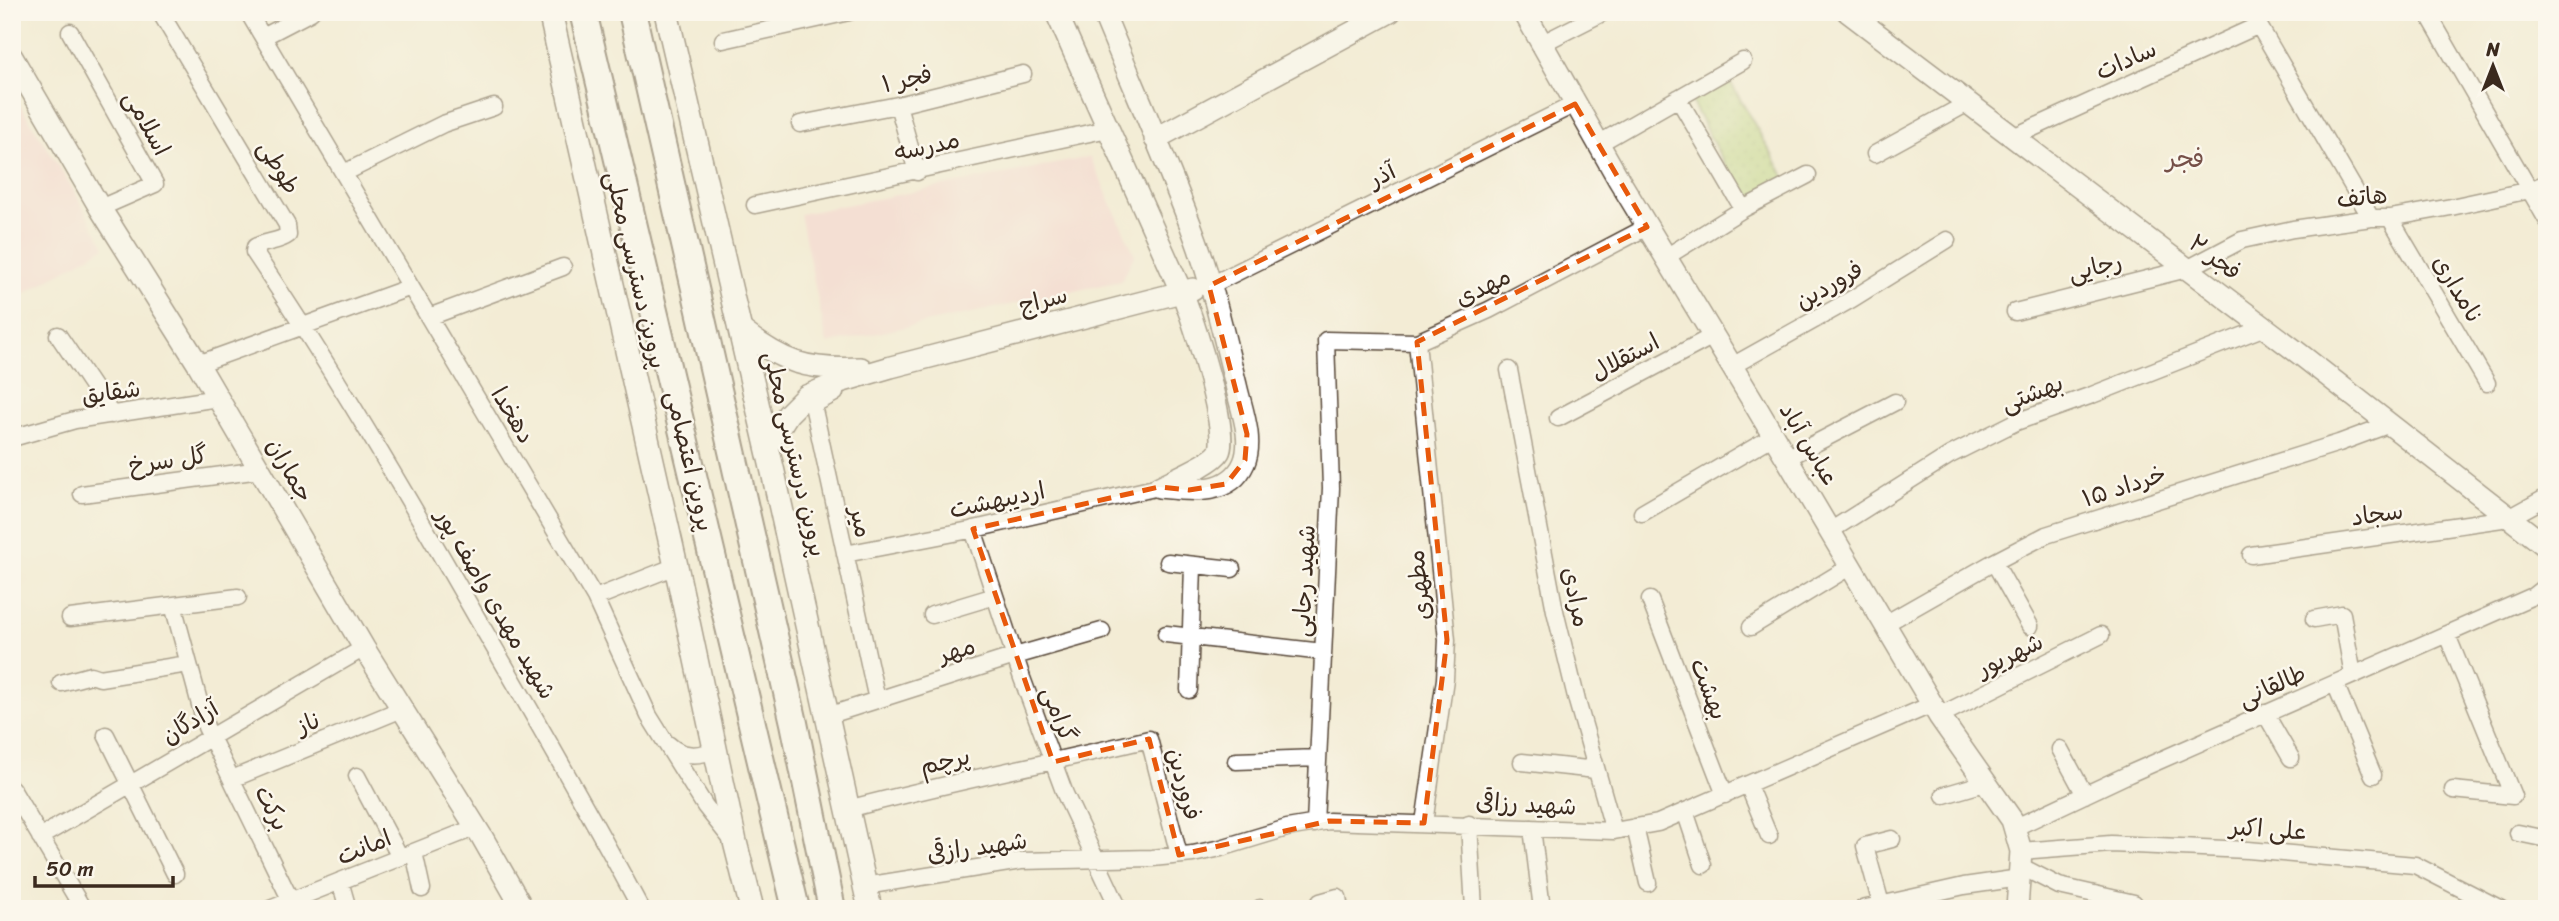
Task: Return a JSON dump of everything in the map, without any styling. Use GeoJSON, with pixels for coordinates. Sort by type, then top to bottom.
{"type":"FeatureCollection","features":[{"type":"Feature","properties":{"kind":"main road","name":"پروین دسترسی محلی"},"geometry":{"type":"LineString","coordinates":[[550,12],[752,909]]}},
{"type":"Feature","properties":{"kind":"main road","name":"پروین اعتصامی"},"geometry":{"type":"LineString","coordinates":[[583,12],[796,909]]}},
{"type":"Feature","properties":{"kind":"main road","name":"پروین اعتصامی"},"geometry":{"type":"LineString","coordinates":[[632,12],[791,709],[832,909]]}},
{"type":"Feature","properties":{"kind":"main road","name":"پروین درسترسی محلی"},"geometry":{"type":"LineString","coordinates":[[666,12],[870,909]]}},
{"type":"Feature","properties":{"kind":"main road"},"geometry":{"type":"LineString","coordinates":[[818,841],[840,909]]}},
{"type":"Feature","properties":{"kind":"street","name":"طوطی"},"geometry":{"type":"LineString","coordinates":[[160,12],[287,225],[288,235],[260,244],[255,247],[254,252],[304,327]]}},
{"type":"Feature","properties":{"kind":"street","name":"دهخدا"},"geometry":{"type":"LineString","coordinates":[[248,12],[595,598],[649,716],[663,740],[705,806],[735,842]]}},
{"type":"Feature","properties":{"kind":"street"},"geometry":{"type":"LineString","coordinates":[[263,37],[311,12]]}},
{"type":"Feature","properties":{"kind":"street"},"geometry":{"type":"LineString","coordinates":[[723,40],[849,12]]}},
{"type":"Feature","properties":{"kind":"street"},"geometry":{"type":"LineString","coordinates":[[1056,12],[1181,291],[1199,338],[1223,443],[1219,453],[1211,461],[1158,487]]}},
{"type":"Feature","properties":{"kind":"street"},"geometry":{"type":"LineString","coordinates":[[1103,12],[1197,242],[1247,434],[1245,460],[1240,471],[1226,484],[1189,490],[1158,487]]}},
{"type":"Feature","properties":{"kind":"street","name":"عباس آباد"},"geometry":{"type":"LineString","coordinates":[[1524,12],[1598,144],[1936,710],[2011,820],[2020,865],[2017,909]]}},
{"type":"Feature","properties":{"kind":"street"},"geometry":{"type":"LineString","coordinates":[[1541,44],[1604,12]]}},
{"type":"Feature","properties":{"kind":"street"},"geometry":{"type":"LineString","coordinates":[[2427,12],[2547,220]]}},
{"type":"Feature","properties":{"kind":"street"},"geometry":{"type":"LineString","coordinates":[[1155,139],[1384,14]]}},
{"type":"Feature","properties":{"kind":"street","name":"فجر ۲"},"geometry":{"type":"LineString","coordinates":[[1856,14],[2012,137],[2264,327],[2547,547]]}},
{"type":"Feature","properties":{"kind":"street"},"geometry":{"type":"LineString","coordinates":[[2255,19],[2371,218]]}},
{"type":"Feature","properties":{"kind":"street","name":"سادات"},"geometry":{"type":"LineString","coordinates":[[2012,137],[2255,19]]}},
{"type":"Feature","properties":{"kind":"street","name":"اسلامی"},"geometry":{"type":"LineString","coordinates":[[70,32],[155,184],[100,208]]}},
{"type":"Feature","properties":{"kind":"street","name":"جماران"},"geometry":{"type":"LineString","coordinates":[[12,57],[100,208],[198,364],[364,648],[523,909]]}},
{"type":"Feature","properties":{"kind":"street"},"geometry":{"type":"LineString","coordinates":[[1598,144],[1743,61]]}},
{"type":"Feature","properties":{"kind":"street","name":"فجر ۱"},"geometry":{"type":"LineString","coordinates":[[800,124],[898,105],[1023,74]]}},
{"type":"Feature","properties":{"kind":"street"},"geometry":{"type":"LineString","coordinates":[[1678,98],[1743,209]]}},
{"type":"Feature","properties":{"kind":"street"},"geometry":{"type":"LineString","coordinates":[[1875,154],[1968,103]]}},
{"type":"Feature","properties":{"kind":"street","name":"آذر"},"geometry":{"type":"LineString","coordinates":[[1209,286],[1575,104]]}},
{"type":"Feature","properties":{"kind":"street"},"geometry":{"type":"LineString","coordinates":[[898,105],[917,172]]}},
{"type":"Feature","properties":{"kind":"street"},"geometry":{"type":"LineString","coordinates":[[344,173],[443,124],[494,107]]}},
{"type":"Feature","properties":{"kind":"street","name":"مدرسه"},"geometry":{"type":"LineString","coordinates":[[755,205],[1108,129]]}},
{"type":"Feature","properties":{"kind":"street"},"geometry":{"type":"LineString","coordinates":[[1666,257],[1743,209],[1808,175]]}},
{"type":"Feature","properties":{"kind":"street","name":"هاتف"},"geometry":{"type":"LineString","coordinates":[[2187,269],[2242,240],[2293,229],[2371,218],[2390,218],[2530,190],[2547,183]]}},
{"type":"Feature","properties":{"kind":"street","name":"نامداری"},"geometry":{"type":"LineString","coordinates":[[2390,218],[2487,383]]}},
{"type":"Feature","properties":{"kind":"street","name":"مهدی"},"geometry":{"type":"LineString","coordinates":[[1326,340],[1417,342],[1489,310],[1647,227]]}},
{"type":"Feature","properties":{"kind":"street","name":"فروردین"},"geometry":{"type":"LineString","coordinates":[[1732,366],[1852,299],[1947,240]]}},
{"type":"Feature","properties":{"kind":"street"},"geometry":{"type":"LineString","coordinates":[[429,317],[563,267]]}},
{"type":"Feature","properties":{"kind":"street","name":"رجایی"},"geometry":{"type":"LineString","coordinates":[[2015,312],[2081,293],[2187,269]]}},
{"type":"Feature","properties":{"kind":"street","name":"سراج"},"geometry":{"type":"LineString","coordinates":[[767,447],[788,414],[806,396],[858,377],[1181,291],[1209,286]]}},
{"type":"Feature","properties":{"kind":"street"},"geometry":{"type":"LineString","coordinates":[[198,364],[411,287]]}},
{"type":"Feature","properties":{"kind":"street","name":"شهید مهدی واصف پور"},"geometry":{"type":"LineString","coordinates":[[304,327],[405,492],[588,811],[641,909]]}},
{"type":"Feature","properties":{"kind":"street","name":"بهشتی"},"geometry":{"type":"LineString","coordinates":[[1830,531],[1950,455],[2016,422],[2264,327]]}},
{"type":"Feature","properties":{"kind":"street","name":"سراج"},"geometry":{"type":"LineString","coordinates":[[739,328],[767,350],[802,366],[837,370],[891,367]]}},
{"type":"Feature","properties":{"kind":"street"},"geometry":{"type":"LineString","coordinates":[[58,335],[112,415]]}},
{"type":"Feature","properties":{"kind":"street","name":"استقلال"},"geometry":{"type":"LineString","coordinates":[[1558,418],[1713,335]]}},
{"type":"Feature","properties":{"kind":"street","name":"شهید رجایی"},"geometry":{"type":"LineString","coordinates":[[1315,824],[1331,488],[1326,340]]}},
{"type":"Feature","properties":{"kind":"street","name":"مطهری"},"geometry":{"type":"LineString","coordinates":[[1417,342],[1447,640],[1445,679],[1424,823]]}},
{"type":"Feature","properties":{"kind":"street","name":"مرادی"},"geometry":{"type":"LineString","coordinates":[[1508,370],[1555,611],[1614,831]]}},
{"type":"Feature","properties":{"kind":"street","name":"میر"},"geometry":{"type":"LineString","coordinates":[[858,377],[841,391],[813,405],[877,700]]}},
{"type":"Feature","properties":{"kind":"street","name":"شقایق"},"geometry":{"type":"LineString","coordinates":[[12,438],[75,420],[218,398]]}},
{"type":"Feature","properties":{"kind":"street"},"geometry":{"type":"LineString","coordinates":[[1787,458],[1895,401]]}},
{"type":"Feature","properties":{"kind":"street","name":"۱۵ خرداد"},"geometry":{"type":"LineString","coordinates":[[1885,624],[2046,535],[2339,443],[2390,424]]}},
{"type":"Feature","properties":{"kind":"street"},"geometry":{"type":"LineString","coordinates":[[1642,513],[1774,436]]}},
{"type":"Feature","properties":{"kind":"street","name":"گل سرخ"},"geometry":{"type":"LineString","coordinates":[[82,494],[260,470]]}},
{"type":"Feature","properties":{"kind":"street","name":"اردیبهشت"},"geometry":{"type":"LineString","coordinates":[[845,554],[973,529],[1158,487]]}},
{"type":"Feature","properties":{"kind":"street"},"geometry":{"type":"LineString","coordinates":[[2509,518],[2547,497]]}},
{"type":"Feature","properties":{"kind":"street","name":"سجاد"},"geometry":{"type":"LineString","coordinates":[[2252,555],[2509,518]]}},
{"type":"Feature","properties":{"kind":"street","name":"گرامی"},"geometry":{"type":"LineString","coordinates":[[973,529],[1014,656],[1053,762],[1119,909]]}},
{"type":"Feature","properties":{"kind":"street"},"geometry":{"type":"LineString","coordinates":[[1168,562],[1232,569]]}},
{"type":"Feature","properties":{"kind":"street"},"geometry":{"type":"LineString","coordinates":[[1994,562],[2030,626]]}},
{"type":"Feature","properties":{"kind":"street"},"geometry":{"type":"LineString","coordinates":[[595,598],[676,566]]}},
{"type":"Feature","properties":{"kind":"street"},"geometry":{"type":"LineString","coordinates":[[1189,690],[1193,566]]}},
{"type":"Feature","properties":{"kind":"street"},"geometry":{"type":"LineString","coordinates":[[1751,627],[1851,566]]}},
{"type":"Feature","properties":{"kind":"street","name":"طالقانی"},"geometry":{"type":"LineString","coordinates":[[2014,828],[2264,713],[2533,596],[2547,585]]}},
{"type":"Feature","properties":{"kind":"street"},"geometry":{"type":"LineString","coordinates":[[932,615],[995,596]]}},
{"type":"Feature","properties":{"kind":"street"},"geometry":{"type":"LineString","coordinates":[[70,618],[239,597]]}},
{"type":"Feature","properties":{"kind":"street","name":"بهشت"},"geometry":{"type":"LineString","coordinates":[[1650,600],[1725,794]]}},
{"type":"Feature","properties":{"kind":"street","name":"برکت"},"geometry":{"type":"LineString","coordinates":[[173,605],[206,727],[291,901]]}},
{"type":"Feature","properties":{"kind":"street"},"geometry":{"type":"LineString","coordinates":[[2314,619],[2342,614],[2354,675]]}},
{"type":"Feature","properties":{"kind":"street","name":"مهر"},"geometry":{"type":"LineString","coordinates":[[827,716],[1014,656],[1102,631]]}},
{"type":"Feature","properties":{"kind":"street"},"geometry":{"type":"LineString","coordinates":[[1166,634],[1323,652]]}},
{"type":"Feature","properties":{"kind":"street","name":"شهریور"},"geometry":{"type":"LineString","coordinates":[[1936,710],[2101,635]]}},
{"type":"Feature","properties":{"kind":"street"},"geometry":{"type":"LineString","coordinates":[[2447,635],[2513,796],[2453,790]]}},
{"type":"Feature","properties":{"kind":"street","name":"آزادگان"},"geometry":{"type":"LineString","coordinates":[[40,837],[364,648]]}},
{"type":"Feature","properties":{"kind":"street"},"geometry":{"type":"LineString","coordinates":[[61,683],[91,675],[100,678],[188,664]]}},
{"type":"Feature","properties":{"kind":"street"},"geometry":{"type":"LineString","coordinates":[[2336,682],[2373,775]]}},
{"type":"Feature","properties":{"kind":"street","name":"ناز"},"geometry":{"type":"LineString","coordinates":[[232,779],[402,709]]}},
{"type":"Feature","properties":{"kind":"street","name":"شهید رزاقی"},"geometry":{"type":"LineString","coordinates":[[1096,859],[1179,855],[1221,848],[1287,828],[1329,821],[1614,831],[1658,822],[1936,710]]}},
{"type":"Feature","properties":{"kind":"street"},"geometry":{"type":"LineString","coordinates":[[2264,713],[2291,758]]}},
{"type":"Feature","properties":{"kind":"street"},"geometry":{"type":"LineString","coordinates":[[106,735],[175,874]]}},
{"type":"Feature","properties":{"kind":"street","name":"فروردین"},"geometry":{"type":"LineString","coordinates":[[1053,762],[1149,739],[1179,855]]}},
{"type":"Feature","properties":{"kind":"street"},"geometry":{"type":"LineString","coordinates":[[663,740],[674,750],[687,755],[702,755],[715,750]]}},
{"type":"Feature","properties":{"kind":"street"},"geometry":{"type":"LineString","coordinates":[[2060,748],[2085,794]]}},
{"type":"Feature","properties":{"kind":"street"},"geometry":{"type":"LineString","coordinates":[[1236,761],[1318,758]]}},
{"type":"Feature","properties":{"kind":"street","name":"پرچم"},"geometry":{"type":"LineString","coordinates":[[848,809],[936,786],[1053,762]]}},
{"type":"Feature","properties":{"kind":"street"},"geometry":{"type":"LineString","coordinates":[[1522,762],[1597,769]]}},
{"type":"Feature","properties":{"kind":"street"},"geometry":{"type":"LineString","coordinates":[[357,776],[407,854],[422,889]]}},
{"type":"Feature","properties":{"kind":"street"},"geometry":{"type":"LineString","coordinates":[[1944,795],[1985,783]]}},
{"type":"Feature","properties":{"kind":"street"},"geometry":{"type":"LineString","coordinates":[[1748,785],[1769,836]]}},
{"type":"Feature","properties":{"kind":"street"},"geometry":{"type":"LineString","coordinates":[[12,789],[83,909]]}},
{"type":"Feature","properties":{"kind":"street"},"geometry":{"type":"LineString","coordinates":[[1685,811],[1703,864]]}},
{"type":"Feature","properties":{"kind":"street"},"geometry":{"type":"LineString","coordinates":[[1469,824],[1474,909]]}},
{"type":"Feature","properties":{"kind":"street"},"geometry":{"type":"LineString","coordinates":[[1635,827],[1648,883]]}},
{"type":"Feature","properties":{"kind":"street","name":"امانت"},"geometry":{"type":"LineString","coordinates":[[270,909],[474,828]]}},
{"type":"Feature","properties":{"kind":"street"},"geometry":{"type":"LineString","coordinates":[[1532,828],[1542,909]]}},
{"type":"Feature","properties":{"kind":"street"},"geometry":{"type":"LineString","coordinates":[[2518,833],[2547,839]]}},
{"type":"Feature","properties":{"kind":"street"},"geometry":{"type":"LineString","coordinates":[[1881,904],[1865,846],[1892,839]]}},
{"type":"Feature","properties":{"kind":"street","name":"علی اکبر"},"geometry":{"type":"LineString","coordinates":[[1862,909],[1964,886],[2020,865],[2111,844],[2248,850],[2415,865],[2501,909]]}},
{"type":"Feature","properties":{"kind":"street","name":"شهید رازقی"},"geometry":{"type":"LineString","coordinates":[[864,886],[1021,862],[1096,859]]}},
{"type":"Feature","properties":{"kind":"street"},"geometry":{"type":"LineString","coordinates":[[2020,865],[2059,886],[2134,903]]}},
{"type":"Feature","properties":{"kind":"street"},"geometry":{"type":"LineString","coordinates":[[340,881],[348,909]]}},
{"type":"Feature","properties":{"kind":"street"},"geometry":{"type":"LineString","coordinates":[[1320,902],[1338,897],[1340,909]]}},
{"type":"Feature","properties":{"kind":"highlighted area"},"geometry":{"type":"Polygon","coordinates":[[[1575,104],[1647,227],[1417,342],[1447,640],[1424,823],[1329,821],[1179,855],[1149,739],[1053,762],[973,529],[1159,487],[1189,490],[1226,484],[1245,460],[1247,434],[1209,286],[1575,104]]]}},
{"type":"Feature","properties":{"kind":"shaded area"},"geometry":{"type":"Polygon","coordinates":[[[12,92],[73,189],[105,247],[12,301],[12,92]]]}},
{"type":"Feature","properties":{"kind":"shaded area"},"geometry":{"type":"Polygon","coordinates":[[[1090,157],[1135,255],[1121,281],[827,344],[800,214],[1090,157]]]}},
{"type":"Feature","properties":{"kind":"green space"},"geometry":{"type":"Polygon","coordinates":[[[1729,80],[1786,179],[1744,201],[1691,101],[1729,80]]]}},
{"type":"Feature","properties":{"kind":"district","name":"فجر"},"geometry":{"type":"Point","coordinates":[2185,158]}}]}
